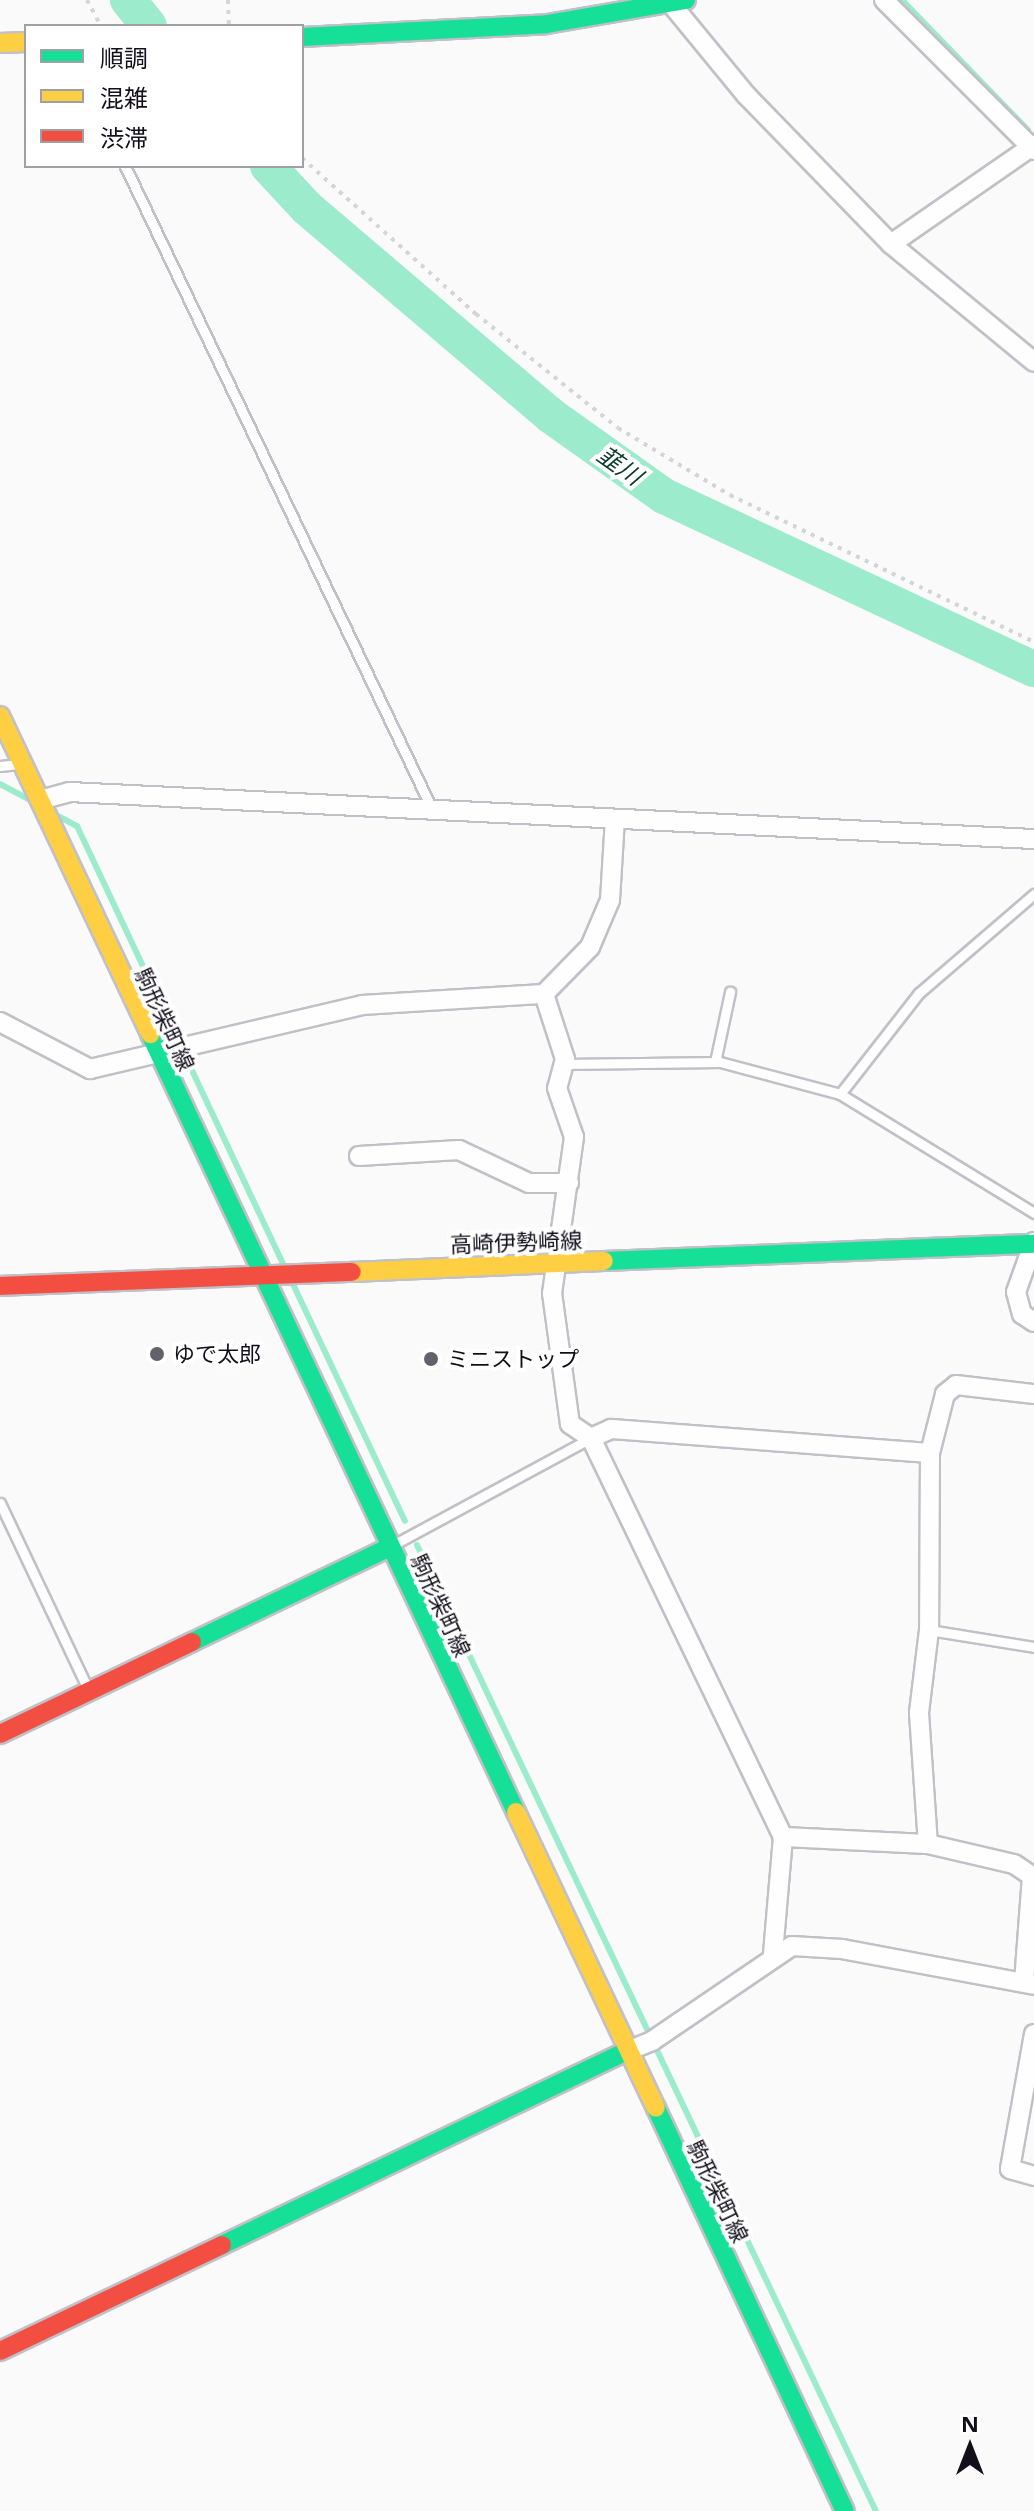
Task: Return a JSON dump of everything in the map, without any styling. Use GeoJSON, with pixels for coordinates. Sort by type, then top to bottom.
{"type":"FeatureCollection","features":[{"type":"Feature","properties":{"kind":"main road"},"geometry":{"type":"LineString","coordinates":[[304,37],[547,24],[686,0]]}},
{"type":"Feature","properties":{"kind":"main road"},"geometry":{"type":"LineString","coordinates":[[0,43],[24,42]]}},
{"type":"Feature","properties":{"kind":"main road","name":"駒形柴町線"},"geometry":{"type":"LineString","coordinates":[[0,716],[155,1056],[262,1276],[625,2052],[845,2511]]}},
{"type":"Feature","properties":{"kind":"main road","name":"高崎伊勢崎線"},"geometry":{"type":"LineString","coordinates":[[0,1286],[1034,1243]]}},
{"type":"Feature","properties":{"kind":"main road"},"geometry":{"type":"LineString","coordinates":[[0,1734],[388,1548]]}},
{"type":"Feature","properties":{"kind":"main road"},"geometry":{"type":"LineString","coordinates":[[0,2351],[625,2052]]}},
{"type":"Feature","properties":{"kind":"street"},"geometry":{"type":"LineString","coordinates":[[884,0],[1033,147],[891,244]]}},
{"type":"Feature","properties":{"kind":"street"},"geometry":{"type":"LineString","coordinates":[[668,3],[891,244],[1034,362]]}},
{"type":"Feature","properties":{"kind":"street"},"geometry":{"type":"LineString","coordinates":[[40,800],[69,792],[431,807],[1034,839]]}},
{"type":"Feature","properties":{"kind":"street"},"geometry":{"type":"LineString","coordinates":[[0,1022],[90,1069],[362,1005],[544,994],[590,947],[610,900],[615,819]]}},
{"type":"Feature","properties":{"kind":"street"},"geometry":{"type":"LineString","coordinates":[[544,994],[564,1064],[557,1088],[574,1137],[552,1293],[570,1424],[591,1438],[783,1837],[773,1954]]}},
{"type":"Feature","properties":{"kind":"street"},"geometry":{"type":"LineString","coordinates":[[359,1156],[459,1150],[529,1183],[569,1183]]}},
{"type":"Feature","properties":{"kind":"street"},"geometry":{"type":"LineString","coordinates":[[1034,1243],[1016,1292],[1022,1314],[1034,1322]]}},
{"type":"Feature","properties":{"kind":"street"},"geometry":{"type":"LineString","coordinates":[[928,1844],[919,1713],[929,1630],[930,1453],[945,1394],[956,1385],[1034,1394]]}},
{"type":"Feature","properties":{"kind":"street"},"geometry":{"type":"LineString","coordinates":[[591,1438],[611,1429],[930,1453]]}},
{"type":"Feature","properties":{"kind":"street"},"geometry":{"type":"LineString","coordinates":[[625,2052],[652,2041],[773,1954],[792,1946],[842,1949],[1029,1984],[1032,1876],[1014,1864],[928,1844],[783,1837]]}},
{"type":"Feature","properties":{"kind":"street"},"geometry":{"type":"LineString","coordinates":[[1034,2034],[1010,2169],[1034,2176]]}},
{"type":"Feature","properties":{"kind":"lane"},"geometry":{"type":"LineString","coordinates":[[126,168],[431,807]]}},
{"type":"Feature","properties":{"kind":"lane"},"geometry":{"type":"LineString","coordinates":[[0,766],[22,763]]}},
{"type":"Feature","properties":{"kind":"lane"},"geometry":{"type":"LineString","coordinates":[[840,1094],[919,993],[1034,894]]}},
{"type":"Feature","properties":{"kind":"lane"},"geometry":{"type":"LineString","coordinates":[[715,1062],[730,992]]}},
{"type":"Feature","properties":{"kind":"lane"},"geometry":{"type":"LineString","coordinates":[[564,1064],[715,1062],[840,1094],[1034,1213]]}},
{"type":"Feature","properties":{"kind":"lane"},"geometry":{"type":"LineString","coordinates":[[388,1548],[591,1438]]}},
{"type":"Feature","properties":{"kind":"lane"},"geometry":{"type":"LineString","coordinates":[[0,1503],[89,1691]]}},
{"type":"Feature","properties":{"kind":"lane"},"geometry":{"type":"LineString","coordinates":[[929,1630],[1034,1647]]}},
{"type":"Feature","properties":{"kind":"path"},"geometry":{"type":"LineString","coordinates":[[87,0],[100,24]]}},
{"type":"Feature","properties":{"kind":"path"},"geometry":{"type":"LineString","coordinates":[[228,0],[229,24]]}},
{"type":"Feature","properties":{"kind":"path"},"geometry":{"type":"LineString","coordinates":[[304,160],[476,314],[618,428],[730,495],[1034,642]]}},
{"type":"Feature","properties":{"kind":"waterway","name":"韮川"},"geometry":{"type":"LineString","coordinates":[[128,0],[147,24]]}},
{"type":"Feature","properties":{"kind":"waterway"},"geometry":{"type":"LineString","coordinates":[[902,0],[1028,130]]}},
{"type":"Feature","properties":{"kind":"waterway","name":"韮川"},"geometry":{"type":"LineString","coordinates":[[270,168],[307,208],[550,415],[664,496],[1034,669]]}},
{"type":"Feature","properties":{"kind":"waterway"},"geometry":{"type":"LineString","coordinates":[[0,784],[32,801]]}},
{"type":"Feature","properties":{"kind":"waterway"},"geometry":{"type":"LineString","coordinates":[[56,815],[77,826],[285,1268]]}},
{"type":"Feature","properties":{"kind":"waterway"},"geometry":{"type":"LineString","coordinates":[[292,1282],[405,1521]]}},
{"type":"Feature","properties":{"kind":"waterway"},"geometry":{"type":"LineString","coordinates":[[417,1545],[876,2511]]}},
{"type":"Feature","properties":{"kind":"traffic: fast"},"geometry":{"type":"LineString","coordinates":[[304,37],[547,24],[686,0]]}},
{"type":"Feature","properties":{"kind":"traffic: fast"},"geometry":{"type":"LineString","coordinates":[[150,1034],[516,1812]]}},
{"type":"Feature","properties":{"kind":"traffic: fast"},"geometry":{"type":"LineString","coordinates":[[604,1261],[1034,1244]]}},
{"type":"Feature","properties":{"kind":"traffic: fast"},"geometry":{"type":"LineString","coordinates":[[192,1642],[388,1548]]}},
{"type":"Feature","properties":{"kind":"traffic: fast"},"geometry":{"type":"LineString","coordinates":[[222,2245],[625,2052]]}},
{"type":"Feature","properties":{"kind":"traffic: fast"},"geometry":{"type":"LineString","coordinates":[[656,2108],[845,2511]]}},
{"type":"Feature","properties":{"kind":"traffic: slow"},"geometry":{"type":"LineString","coordinates":[[0,43],[24,42]]}},
{"type":"Feature","properties":{"kind":"traffic: slow"},"geometry":{"type":"LineString","coordinates":[[0,716],[150,1034]]}},
{"type":"Feature","properties":{"kind":"traffic: slow"},"geometry":{"type":"LineString","coordinates":[[352,1272],[604,1261]]}},
{"type":"Feature","properties":{"kind":"traffic: slow"},"geometry":{"type":"LineString","coordinates":[[516,1812],[656,2108]]}},
{"type":"Feature","properties":{"kind":"traffic: jam"},"geometry":{"type":"LineString","coordinates":[[0,1286],[352,1272]]}},
{"type":"Feature","properties":{"kind":"traffic: jam"},"geometry":{"type":"LineString","coordinates":[[0,1734],[192,1642]]}},
{"type":"Feature","properties":{"kind":"traffic: jam"},"geometry":{"type":"LineString","coordinates":[[0,2351],[222,2245]]}},
{"type":"Feature","properties":{"kind":"place","name":"ゆで太郎"},"geometry":{"type":"Point","coordinates":[157,1354]}},
{"type":"Feature","properties":{"kind":"place","name":"ミニストップ"},"geometry":{"type":"Point","coordinates":[431,1359]}}]}
